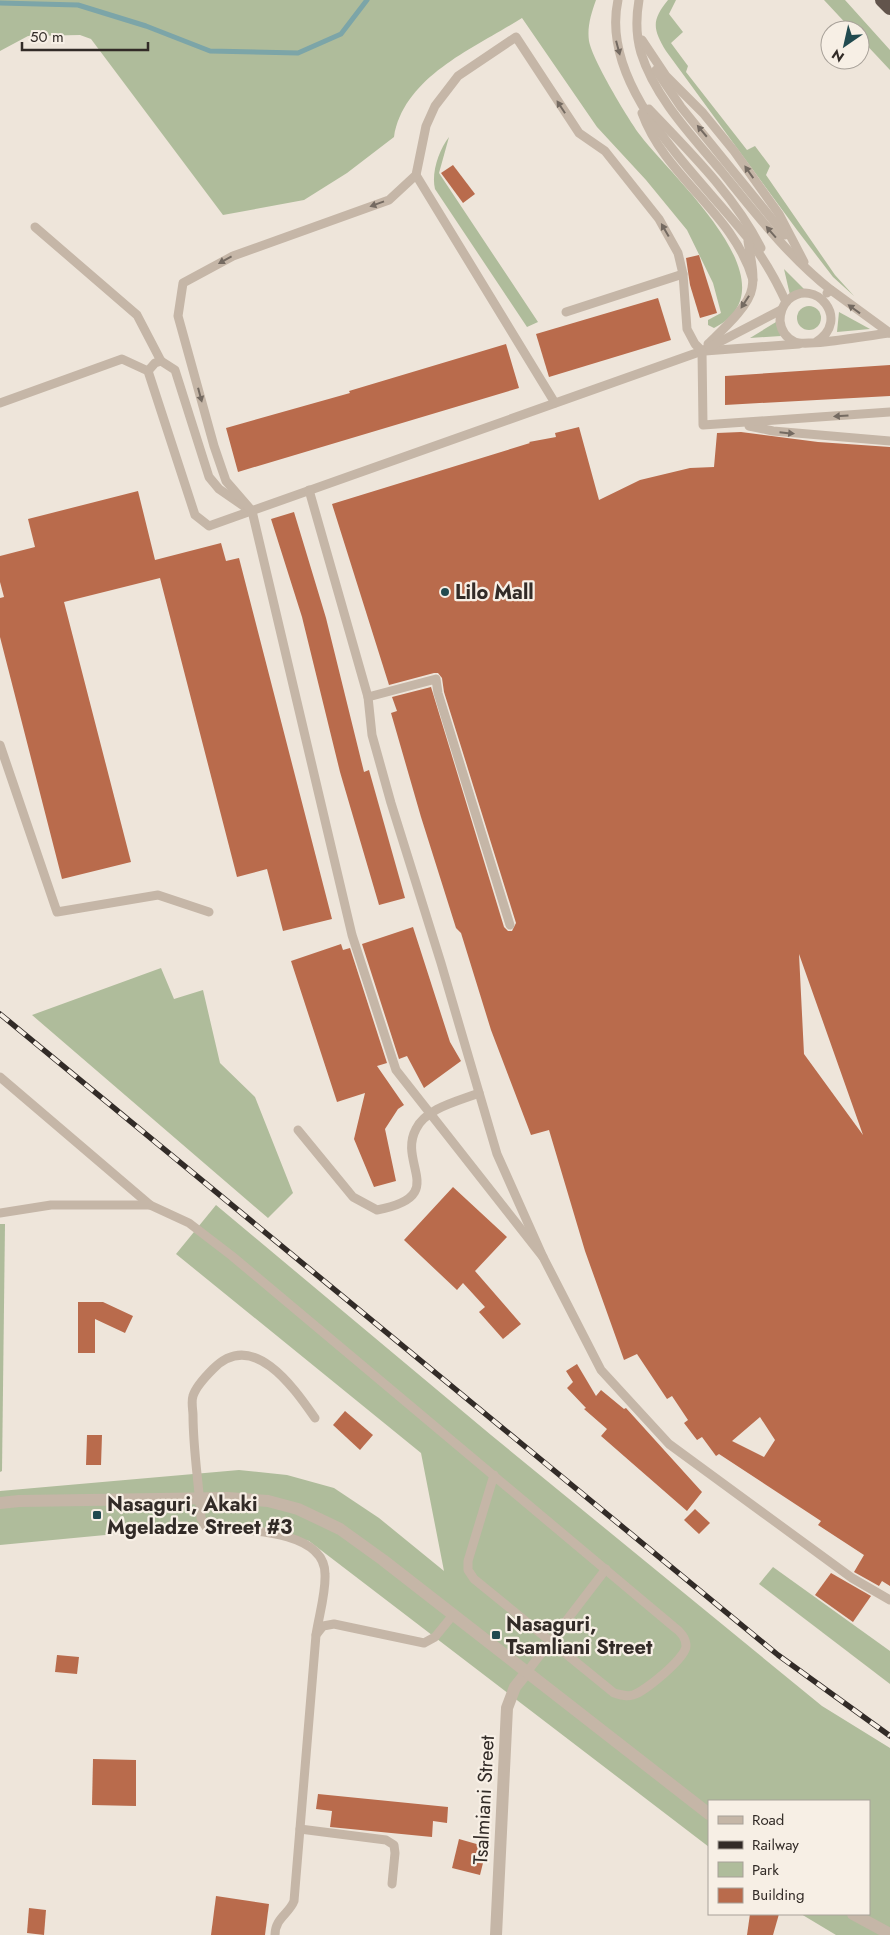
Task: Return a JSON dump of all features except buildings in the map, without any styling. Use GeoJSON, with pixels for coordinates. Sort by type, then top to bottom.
{"type":"FeatureCollection","features":[{"type":"Feature","properties":{"kind":"highway"},"geometry":{"type":"LineString","coordinates":[[882,0],[890,8]]}},
{"type":"Feature","properties":{"kind":"street"},"geometry":{"type":"LineString","coordinates":[[0,1503],[19,1501],[200,1498],[268,1501],[298,1509],[340,1529],[708,1813]]}},
{"type":"Feature","properties":{"kind":"street","name":"Tsalmiani Street"},"geometry":{"type":"LineString","coordinates":[[496,1935],[507,1708],[516,1686],[526,1672]]}},
{"type":"Feature","properties":{"kind":"street"},"geometry":{"type":"LineString","coordinates":[[855,1915],[890,1934]]}},
{"type":"Feature","properties":{"kind":"lane"},"geometry":{"type":"LineString","coordinates":[[618,0],[614,34],[624,71],[645,121],[664,156],[726,228],[748,262],[752,280]]}},
{"type":"Feature","properties":{"kind":"lane"},"geometry":{"type":"LineString","coordinates":[[637,1],[637,31],[641,53],[652,80],[670,106],[772,233],[810,274],[890,333]]}},
{"type":"Feature","properties":{"kind":"lane"},"geometry":{"type":"LineString","coordinates":[[637,31],[650,54],[734,151],[779,214],[810,274]]}},
{"type":"Feature","properties":{"kind":"lane"},"geometry":{"type":"LineString","coordinates":[[543,1257],[396,1070],[352,935],[252,511],[226,481],[214,446],[178,316],[183,283],[232,256],[389,200],[416,175],[426,126],[434,106],[458,76],[516,37],[579,133],[605,150],[659,219],[678,253],[683,274],[687,329],[695,344],[702,351],[801,344],[890,333]]}},
{"type":"Feature","properties":{"kind":"lane"},"geometry":{"type":"LineString","coordinates":[[635,94],[655,126],[748,238],[773,273]]}},
{"type":"Feature","properties":{"kind":"lane"},"geometry":{"type":"LineString","coordinates":[[635,94],[680,142],[733,206],[760,246],[773,273],[784,306],[781,328],[793,341],[801,344]]}},
{"type":"Feature","properties":{"kind":"lane"},"geometry":{"type":"LineString","coordinates":[[416,175],[555,403]]}},
{"type":"Feature","properties":{"kind":"lane"},"geometry":{"type":"LineString","coordinates":[[35,226],[137,315],[161,362],[175,370],[208,477],[219,489],[252,511]]}},
{"type":"Feature","properties":{"kind":"lane"},"geometry":{"type":"LineString","coordinates":[[748,238],[752,290],[736,315],[702,351],[703,425],[890,412]]}},
{"type":"Feature","properties":{"kind":"lane"},"geometry":{"type":"LineString","coordinates":[[566,312],[683,274]]}},
{"type":"Feature","properties":{"kind":"lane"},"geometry":{"type":"LineString","coordinates":[[820,298],[831,290]]}},
{"type":"Feature","properties":{"kind":"lane"},"geometry":{"type":"LineString","coordinates":[[0,403],[122,359],[148,371],[195,515],[209,526],[702,351],[784,306],[798,294],[813,294],[820,298],[830,310],[831,317],[828,332],[816,342]]}},
{"type":"Feature","properties":{"kind":"lane"},"geometry":{"type":"LineString","coordinates":[[148,371],[155,363],[161,362]]}},
{"type":"Feature","properties":{"kind":"lane"},"geometry":{"type":"LineString","coordinates":[[739,424],[773,431],[890,441]]}},
{"type":"Feature","properties":{"kind":"lane"},"geometry":{"type":"LineString","coordinates":[[309,490],[368,697],[374,743],[497,1154],[543,1257],[601,1370],[669,1444],[852,1578],[890,1600]]}},
{"type":"Feature","properties":{"kind":"lane"},"geometry":{"type":"LineString","coordinates":[[368,697],[436,679],[438,693],[510,925]]}},
{"type":"Feature","properties":{"kind":"lane"},"geometry":{"type":"LineString","coordinates":[[0,745],[57,912],[158,895],[209,912]]}},
{"type":"Feature","properties":{"kind":"lane"},"geometry":{"type":"LineString","coordinates":[[0,1077],[150,1205],[189,1223],[232,1256],[494,1475],[682,1633],[686,1646],[681,1658],[635,1695],[623,1696],[614,1693],[474,1579],[468,1570],[468,1561],[494,1475]]}},
{"type":"Feature","properties":{"kind":"lane"},"geometry":{"type":"LineString","coordinates":[[298,1130],[353,1197],[377,1210],[393,1207],[412,1196],[419,1180],[411,1144],[415,1130],[430,1113],[478,1093]]}},
{"type":"Feature","properties":{"kind":"lane"},"geometry":{"type":"LineString","coordinates":[[0,1212],[51,1205],[150,1205]]}},
{"type":"Feature","properties":{"kind":"lane"},"geometry":{"type":"LineString","coordinates":[[275,1935],[279,1919],[292,1907],[294,1901],[316,1635],[326,1573],[321,1557],[308,1544],[280,1535],[206,1527],[201,1518],[193,1430],[193,1397],[205,1377],[222,1359],[241,1354],[265,1361],[293,1385],[315,1418]]}},
{"type":"Feature","properties":{"kind":"lane"},"geometry":{"type":"LineString","coordinates":[[526,1672],[606,1569]]}},
{"type":"Feature","properties":{"kind":"lane"},"geometry":{"type":"LineString","coordinates":[[316,1635],[323,1626],[334,1624],[424,1643],[435,1638],[453,1615]]}},
{"type":"Feature","properties":{"kind":"lane"},"geometry":{"type":"LineString","coordinates":[[300,1829],[386,1840],[394,1845],[396,1853],[392,1884]]}},
{"type":"Feature","properties":{"kind":"green space"},"geometry":{"type":"Polygon","coordinates":[[[0,0],[596,0],[589,31],[589,41],[592,50],[619,103],[640,135],[699,203],[720,231],[735,259],[742,285],[736,309],[714,328],[708,325],[708,320],[721,313],[713,283],[687,230],[646,180],[597,127],[522,18],[463,53],[427,80],[412,97],[400,116],[394,137],[347,173],[304,200],[223,215],[91,39],[80,35],[28,36],[0,51],[0,0]]]}},
{"type":"Feature","properties":{"kind":"green space"},"geometry":{"type":"Polygon","coordinates":[[[668,0],[676,0],[669,14],[683,32],[671,43],[688,66],[686,72],[747,150],[755,146],[770,166],[766,175],[835,275],[854,296],[833,277],[666,51],[656,31],[656,20],[662,7],[668,0]]]}},
{"type":"Feature","properties":{"kind":"green space"},"geometry":{"type":"Polygon","coordinates":[[[824,0],[845,0],[863,20],[843,20],[824,0]]]}},
{"type":"Feature","properties":{"kind":"green space"},"geometry":{"type":"Polygon","coordinates":[[[870,28],[890,50],[890,70],[870,49],[870,28]]]}},
{"type":"Feature","properties":{"kind":"green space"},"geometry":{"type":"Polygon","coordinates":[[[449,137],[439,173],[538,322],[527,327],[435,189],[434,176],[437,162],[442,148],[449,137]]]}},
{"type":"Feature","properties":{"kind":"green space"},"geometry":{"type":"Polygon","coordinates":[[[784,269],[804,289],[790,295],[784,269]]]}},
{"type":"Feature","properties":{"kind":"green space"},"geometry":{"type":"Polygon","coordinates":[[[809,306],[814,307],[820,313],[820,323],[814,329],[809,330],[804,329],[798,323],[797,318],[798,313],[804,307],[809,306]]]}},
{"type":"Feature","properties":{"kind":"green space"},"geometry":{"type":"Polygon","coordinates":[[[839,312],[870,329],[837,332],[839,312]]]}},
{"type":"Feature","properties":{"kind":"green space"},"geometry":{"type":"Polygon","coordinates":[[[776,322],[781,336],[750,338],[776,322]]]}},
{"type":"Feature","properties":{"kind":"green space"},"geometry":{"type":"Polygon","coordinates":[[[161,968],[174,999],[203,990],[220,1063],[255,1097],[293,1193],[268,1218],[32,1015],[161,968]]]}},
{"type":"Feature","properties":{"kind":"green space"},"geometry":{"type":"Polygon","coordinates":[[[216,1205],[491,1435],[822,1706],[890,1748],[890,1935],[836,1935],[803,1915],[870,1915],[870,1800],[708,1800],[708,1846],[309,1541],[274,1531],[200,1526],[0,1545],[0,1491],[239,1470],[287,1475],[334,1488],[379,1518],[444,1571],[421,1453],[176,1254],[216,1205]]]}},
{"type":"Feature","properties":{"kind":"green space"},"geometry":{"type":"Polygon","coordinates":[[[0,1224],[5,1224],[2,1471],[0,1472],[0,1224]]]}},
{"type":"Feature","properties":{"kind":"green space"},"geometry":{"type":"Polygon","coordinates":[[[773,1567],[890,1651],[890,1684],[759,1584],[773,1567]]]}},
{"type":"Feature","properties":{"kind":"waterway"},"geometry":{"type":"LineString","coordinates":[[0,3],[78,5],[146,26],[210,51],[298,53],[341,34],[367,0]]}},
{"type":"Feature","properties":{"kind":"railway"},"geometry":{"type":"LineString","coordinates":[[0,1014],[778,1655],[890,1736]]}},
{"type":"Feature","properties":{"kind":"place","name":"Lilo Mall"},"geometry":{"type":"Point","coordinates":[445,592]}},
{"type":"Feature","properties":{"kind":"place","name":"Nasaguri, Akaki Mgeladze Street #3"},"geometry":{"type":"Point","coordinates":[97,1515]}},
{"type":"Feature","properties":{"kind":"place","name":"Nasaguri, Tsamliani Street"},"geometry":{"type":"Point","coordinates":[496,1635]}}]}
